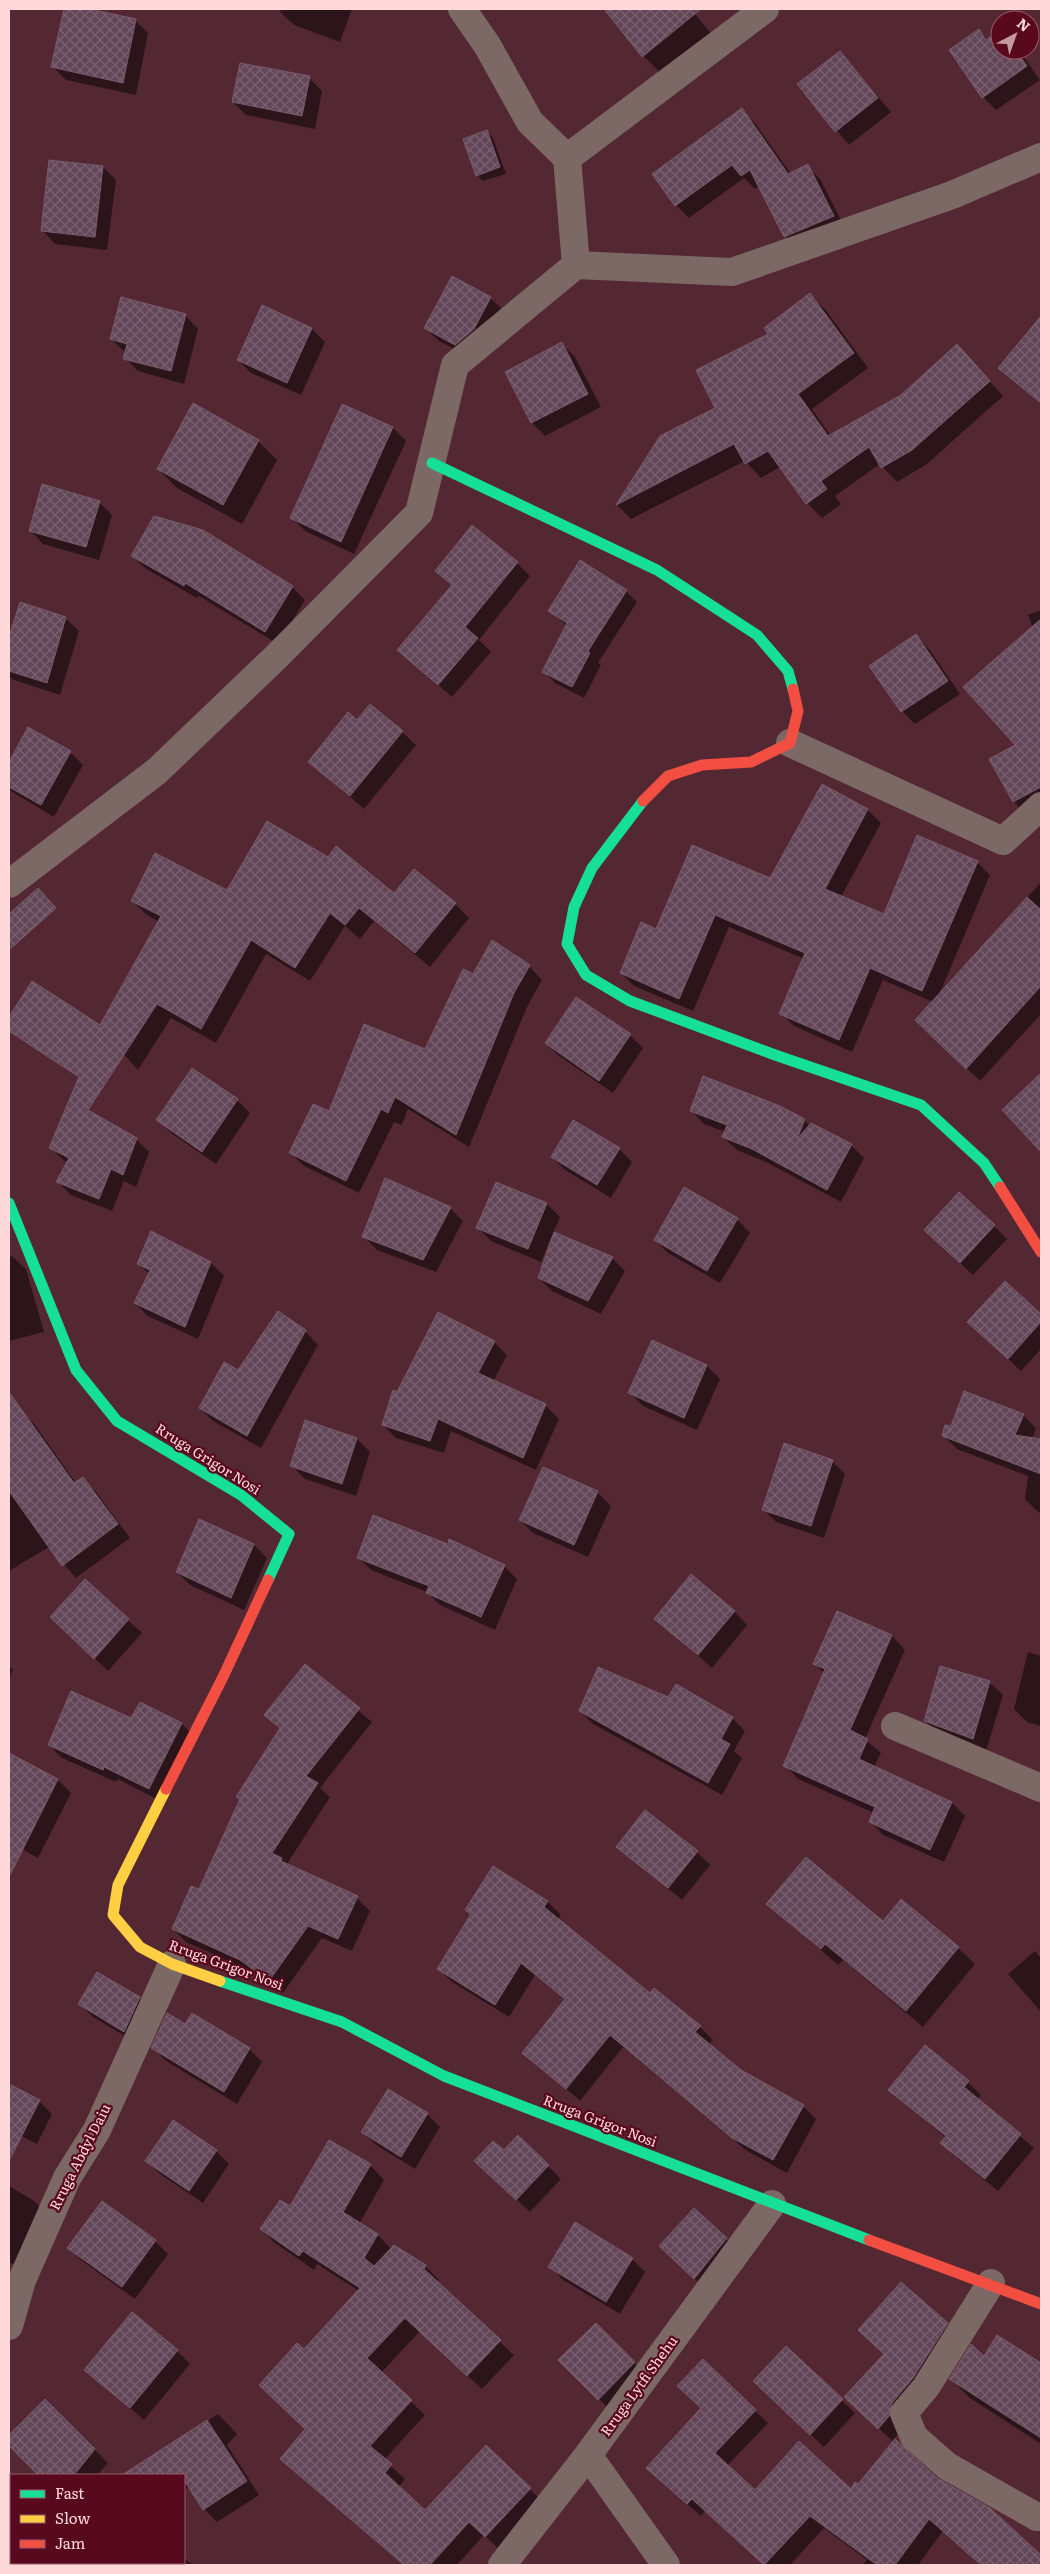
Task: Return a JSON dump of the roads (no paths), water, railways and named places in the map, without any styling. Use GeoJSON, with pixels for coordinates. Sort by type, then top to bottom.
{"type":"FeatureCollection","features":[{"type":"Feature","properties":{"kind":"street"},"geometry":{"type":"LineString","coordinates":[[462,9],[486,45],[530,122],[567,158],[576,265]]}},
{"type":"Feature","properties":{"kind":"street"},"geometry":{"type":"LineString","coordinates":[[567,158],[765,9]]}},
{"type":"Feature","properties":{"kind":"street"},"geometry":{"type":"LineString","coordinates":[[9,884],[158,771],[275,658],[418,513],[455,366],[576,265],[732,272],[952,195],[1041,157]]}},
{"type":"Feature","properties":{"kind":"street"},"geometry":{"type":"LineString","coordinates":[[432,463],[657,570],[757,635],[788,671],[798,711],[790,743],[751,762],[702,765],[668,776],[648,795],[592,868],[574,907],[567,944],[586,975],[630,1001],[778,1056],[921,1105],[984,1163],[1041,1252]]}},
{"type":"Feature","properties":{"kind":"street"},"geometry":{"type":"LineString","coordinates":[[790,743],[1003,841],[1041,806]]}},
{"type":"Feature","properties":{"kind":"street","name":"Rruga Grigor Nosi"},"geometry":{"type":"LineString","coordinates":[[9,1203],[76,1370],[117,1421],[241,1494],[289,1534],[223,1677],[118,1885],[113,1915],[140,1947],[172,1964],[342,2022],[444,2076],[772,2204],[1040,2302]]}},
{"type":"Feature","properties":{"kind":"street"},"geometry":{"type":"LineString","coordinates":[[895,1726],[1041,1788]]}},
{"type":"Feature","properties":{"kind":"street","name":"Rruga Abdyl Daiu"},"geometry":{"type":"LineString","coordinates":[[9,2326],[22,2280],[67,2178],[97,2130],[172,1964]]}},
{"type":"Feature","properties":{"kind":"street","name":"Rruga Lytfi Shehu"},"geometry":{"type":"LineString","coordinates":[[502,2565],[588,2455],[772,2204]]}},
{"type":"Feature","properties":{"kind":"street"},"geometry":{"type":"LineString","coordinates":[[991,2283],[926,2387],[904,2413],[914,2437],[947,2466],[1037,2517]]}},
{"type":"Feature","properties":{"kind":"street"},"geometry":{"type":"LineString","coordinates":[[588,2455],[666,2565]]}}]}
